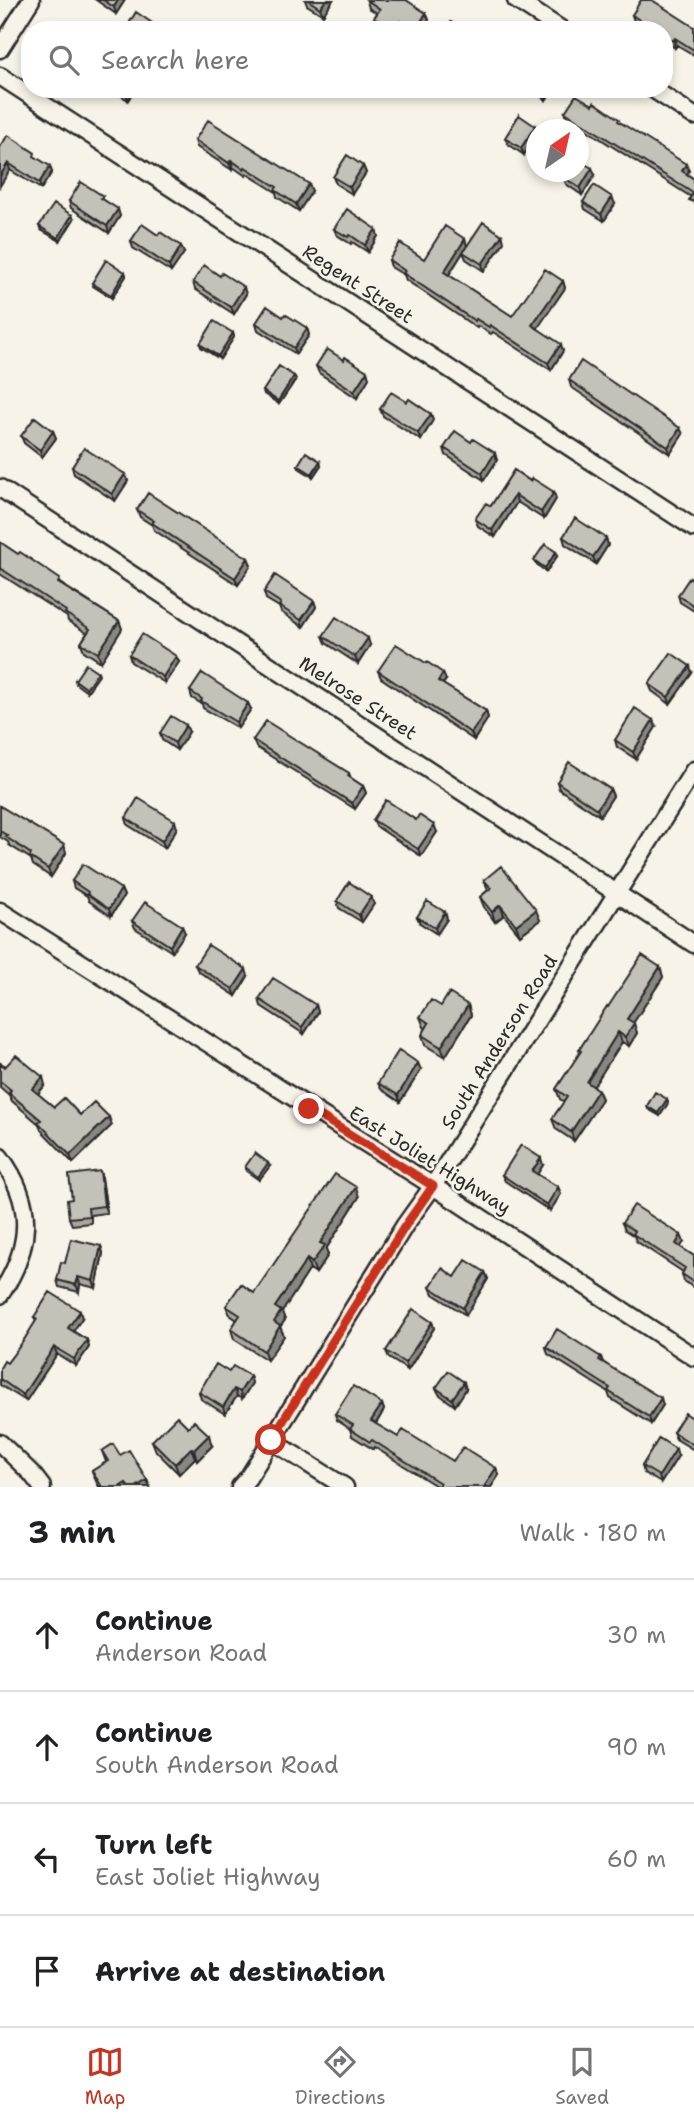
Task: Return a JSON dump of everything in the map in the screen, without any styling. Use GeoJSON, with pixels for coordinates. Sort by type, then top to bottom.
{"type":"FeatureCollection","features":[{"type":"Feature","properties":{"kind":"street"},"geometry":{"type":"LineString","coordinates":[[0,48],[31,0]]}},
{"type":"Feature","properties":{"kind":"street"},"geometry":{"type":"LineString","coordinates":[[516,0],[548,21]]}},
{"type":"Feature","properties":{"kind":"street","name":"Regent Street"},"geometry":{"type":"LineString","coordinates":[[0,76],[21,90]]}},
{"type":"Feature","properties":{"kind":"street","name":"Regent Street"},"geometry":{"type":"LineString","coordinates":[[34,98],[694,528]]}},
{"type":"Feature","properties":{"kind":"street"},"geometry":{"type":"LineString","coordinates":[[667,98],[694,116]]}},
{"type":"Feature","properties":{"kind":"street","name":"Melrose Street"},"geometry":{"type":"LineString","coordinates":[[0,488],[694,944]]}},
{"type":"Feature","properties":{"kind":"street","name":"South Anderson Road"},"geometry":{"type":"LineString","coordinates":[[240,1487],[694,770]]}},
{"type":"Feature","properties":{"kind":"street","name":"East Joliet Highway"},"geometry":{"type":"LineString","coordinates":[[0,911],[433,1186],[694,1357]]}},
{"type":"Feature","properties":{"kind":"street"},"geometry":{"type":"LineString","coordinates":[[0,1157],[18,1184],[25,1219],[25,1234],[18,1262],[0,1296]]}},
{"type":"Feature","properties":{"kind":"street"},"geometry":{"type":"LineString","coordinates":[[271,1440],[345,1487]]}},
{"type":"Feature","properties":{"kind":"street"},"geometry":{"type":"LineString","coordinates":[[0,1443],[42,1487]]}},
{"type":"Feature","properties":{"kind":"building"},"geometry":{"type":"Polygon","coordinates":[[[103,0],[118,0],[114,7],[103,0]]]}},
{"type":"Feature","properties":{"kind":"building"},"geometry":{"type":"Polygon","coordinates":[[[308,0],[326,0],[320,8],[308,0]]]}},
{"type":"Feature","properties":{"kind":"building"},"geometry":{"type":"Polygon","coordinates":[[[367,0],[406,0],[426,13],[421,21],[379,21],[374,18],[380,9],[367,0]]]}},
{"type":"Feature","properties":{"kind":"building"},"geometry":{"type":"Polygon","coordinates":[[[641,0],[652,0],[694,27],[694,50],[675,38],[673,41],[673,21],[641,21],[632,15],[641,0]]]}},
{"type":"Feature","properties":{"kind":"building"},"geometry":{"type":"Polygon","coordinates":[[[136,12],[149,21],[130,21],[136,12]]]}},
{"type":"Feature","properties":{"kind":"building"},"geometry":{"type":"Polygon","coordinates":[[[574,98],[581,98],[593,105],[594,102],[619,119],[618,121],[686,164],[682,171],[694,179],[694,202],[689,200],[693,193],[589,127],[589,119],[576,119],[565,112],[574,98]]]}},
{"type":"Feature","properties":{"kind":"building"},"geometry":{"type":"Polygon","coordinates":[[[519,115],[526,120],[526,140],[521,148],[505,138],[519,115]]]}},
{"type":"Feature","properties":{"kind":"building"},"geometry":{"type":"Polygon","coordinates":[[[208,120],[309,184],[296,204],[275,190],[277,187],[231,160],[229,163],[195,140],[208,120]]]}},
{"type":"Feature","properties":{"kind":"building"},"geometry":{"type":"Polygon","coordinates":[[[8,135],[50,166],[39,183],[8,163],[0,176],[0,147],[8,135]]]}},
{"type":"Feature","properties":{"kind":"building"},"geometry":{"type":"Polygon","coordinates":[[[347,155],[363,166],[350,187],[333,177],[347,155]]]}},
{"type":"Feature","properties":{"kind":"building"},"geometry":{"type":"Polygon","coordinates":[[[81,182],[118,209],[107,226],[69,201],[81,182]]]}},
{"type":"Feature","properties":{"kind":"building"},"geometry":{"type":"Polygon","coordinates":[[[571,182],[584,182],[580,188],[571,182]]]}},
{"type":"Feature","properties":{"kind":"building"},"geometry":{"type":"Polygon","coordinates":[[[594,185],[612,197],[601,214],[583,202],[594,185]]]}},
{"type":"Feature","properties":{"kind":"building"},"geometry":{"type":"Polygon","coordinates":[[[54,204],[72,215],[58,238],[39,226],[54,204]]]}},
{"type":"Feature","properties":{"kind":"building"},"geometry":{"type":"Polygon","coordinates":[[[347,209],[376,229],[365,245],[334,229],[347,209]]]}},
{"type":"Feature","properties":{"kind":"building"},"geometry":{"type":"Polygon","coordinates":[[[483,222],[502,235],[482,264],[463,252],[483,222]]]}},
{"type":"Feature","properties":{"kind":"building"},"geometry":{"type":"Polygon","coordinates":[[[142,224],[181,246],[169,266],[131,241],[142,224]]]}},
{"type":"Feature","properties":{"kind":"building"},"geometry":{"type":"Polygon","coordinates":[[[445,226],[465,239],[444,272],[512,316],[545,269],[563,281],[532,325],[561,344],[548,363],[490,325],[489,327],[476,319],[475,321],[403,273],[405,271],[389,260],[400,243],[424,259],[445,226]]]}},
{"type":"Feature","properties":{"kind":"building"},"geometry":{"type":"Polygon","coordinates":[[[106,260],[125,272],[111,295],[92,283],[106,260]]]}},
{"type":"Feature","properties":{"kind":"building"},"geometry":{"type":"Polygon","coordinates":[[[204,265],[244,287],[231,307],[193,282],[204,265]]]}},
{"type":"Feature","properties":{"kind":"building"},"geometry":{"type":"Polygon","coordinates":[[[267,306],[307,328],[294,348],[256,323],[267,306]]]}},
{"type":"Feature","properties":{"kind":"building"},"geometry":{"type":"Polygon","coordinates":[[[214,321],[233,333],[218,356],[200,344],[214,321]]]}},
{"type":"Feature","properties":{"kind":"building"},"geometry":{"type":"Polygon","coordinates":[[[327,349],[367,371],[354,391],[316,366],[327,349]]]}},
{"type":"Feature","properties":{"kind":"building"},"geometry":{"type":"Polygon","coordinates":[[[581,361],[680,428],[668,447],[569,380],[581,361]]]}},
{"type":"Feature","properties":{"kind":"building"},"geometry":{"type":"Polygon","coordinates":[[[279,366],[294,376],[278,401],[263,391],[279,366]]]}},
{"type":"Feature","properties":{"kind":"building"},"geometry":{"type":"Polygon","coordinates":[[[391,392],[407,402],[409,399],[431,414],[418,433],[380,409],[391,392]]]}},
{"type":"Feature","properties":{"kind":"building"},"geometry":{"type":"Polygon","coordinates":[[[35,417],[53,431],[40,450],[21,436],[35,417]]]}},
{"type":"Feature","properties":{"kind":"building"},"geometry":{"type":"Polygon","coordinates":[[[455,431],[495,453],[482,473],[444,448],[455,431]]]}},
{"type":"Feature","properties":{"kind":"building"},"geometry":{"type":"Polygon","coordinates":[[[84,448],[125,474],[112,494],[72,467],[84,448]]]}},
{"type":"Feature","properties":{"kind":"building"},"geometry":{"type":"Polygon","coordinates":[[[306,452],[320,461],[312,474],[298,465],[306,452]]]}},
{"type":"Feature","properties":{"kind":"building"},"geometry":{"type":"Polygon","coordinates":[[[514,470],[554,492],[541,512],[515,495],[492,530],[475,519],[486,503],[491,506],[514,470]]]}},
{"type":"Feature","properties":{"kind":"building"},"geometry":{"type":"Polygon","coordinates":[[[148,493],[248,558],[235,578],[152,523],[154,521],[137,510],[148,493]]]}},
{"type":"Feature","properties":{"kind":"building"},"geometry":{"type":"Polygon","coordinates":[[[575,518],[606,538],[593,557],[563,537],[575,518]]]}},
{"type":"Feature","properties":{"kind":"building"},"geometry":{"type":"Polygon","coordinates":[[[0,542],[18,554],[20,552],[60,579],[58,583],[119,621],[98,653],[81,643],[90,629],[0,568],[0,542]]]}},
{"type":"Feature","properties":{"kind":"building"},"geometry":{"type":"Polygon","coordinates":[[[545,544],[556,552],[545,568],[534,560],[545,544]]]}},
{"type":"Feature","properties":{"kind":"building"},"geometry":{"type":"Polygon","coordinates":[[[275,575],[314,601],[301,620],[279,606],[281,603],[264,592],[275,575]]]}},
{"type":"Feature","properties":{"kind":"building"},"geometry":{"type":"Polygon","coordinates":[[[690,577],[694,580],[694,606],[678,595],[690,577]]]}},
{"type":"Feature","properties":{"kind":"building"},"geometry":{"type":"Polygon","coordinates":[[[336,617],[368,638],[355,657],[323,636],[336,617]]]}},
{"type":"Feature","properties":{"kind":"building"},"geometry":{"type":"Polygon","coordinates":[[[142,634],[176,656],[163,677],[129,655],[142,634]]]}},
{"type":"Feature","properties":{"kind":"building"},"geometry":{"type":"Polygon","coordinates":[[[396,644],[443,673],[438,681],[486,711],[471,733],[378,671],[396,644]]]}},
{"type":"Feature","properties":{"kind":"building"},"geometry":{"type":"Polygon","coordinates":[[[671,653],[690,666],[668,697],[649,684],[671,653]]]}},
{"type":"Feature","properties":{"kind":"building"},"geometry":{"type":"Polygon","coordinates":[[[86,664],[98,672],[86,688],[75,680],[86,664]]]}},
{"type":"Feature","properties":{"kind":"building"},"geometry":{"type":"Polygon","coordinates":[[[202,673],[248,703],[236,722],[201,701],[202,699],[190,691],[202,673]]]}},
{"type":"Feature","properties":{"kind":"building"},"geometry":{"type":"Polygon","coordinates":[[[635,708],[653,720],[633,752],[615,740],[635,708]]]}},
{"type":"Feature","properties":{"kind":"building"},"geometry":{"type":"Polygon","coordinates":[[[171,716],[186,725],[175,743],[160,733],[171,716]]]}},
{"type":"Feature","properties":{"kind":"building"},"geometry":{"type":"Polygon","coordinates":[[[266,721],[349,773],[348,776],[363,786],[352,803],[253,740],[266,721]]]}},
{"type":"Feature","properties":{"kind":"building"},"geometry":{"type":"Polygon","coordinates":[[[569,762],[610,789],[597,809],[557,782],[569,762]]]}},
{"type":"Feature","properties":{"kind":"building"},"geometry":{"type":"Polygon","coordinates":[[[138,798],[175,821],[162,841],[126,818],[138,798]]]}},
{"type":"Feature","properties":{"kind":"building"},"geometry":{"type":"Polygon","coordinates":[[[386,800],[416,820],[419,815],[434,825],[418,849],[373,820],[386,800]]]}},
{"type":"Feature","properties":{"kind":"building"},"geometry":{"type":"Polygon","coordinates":[[[0,806],[64,845],[48,869],[0,831],[0,806]]]}},
{"type":"Feature","properties":{"kind":"building"},"geometry":{"type":"Polygon","coordinates":[[[83,864],[121,889],[109,909],[72,881],[83,864]]]}},
{"type":"Feature","properties":{"kind":"building"},"geometry":{"type":"Polygon","coordinates":[[[501,866],[536,910],[516,925],[500,905],[492,912],[480,897],[491,888],[484,880],[501,866]]]}},
{"type":"Feature","properties":{"kind":"building"},"geometry":{"type":"Polygon","coordinates":[[[349,882],[371,897],[359,915],[337,901],[349,882]]]}},
{"type":"Feature","properties":{"kind":"building"},"geometry":{"type":"Polygon","coordinates":[[[427,901],[445,912],[435,928],[417,917],[427,901]]]}},
{"type":"Feature","properties":{"kind":"building"},"geometry":{"type":"Polygon","coordinates":[[[145,902],[182,926],[170,946],[132,921],[145,902]]]}},
{"type":"Feature","properties":{"kind":"building"},"geometry":{"type":"Polygon","coordinates":[[[208,945],[246,969],[233,989],[195,965],[208,945]]]}},
{"type":"Feature","properties":{"kind":"building"},"geometry":{"type":"Polygon","coordinates":[[[642,955],[660,967],[627,1019],[634,1023],[625,1037],[618,1032],[587,1082],[598,1090],[571,1132],[552,1119],[567,1097],[556,1089],[642,955]]]}},
{"type":"Feature","properties":{"kind":"building"},"geometry":{"type":"Polygon","coordinates":[[[273,978],[316,1005],[302,1027],[259,999],[273,978]]]}},
{"type":"Feature","properties":{"kind":"building"},"geometry":{"type":"Polygon","coordinates":[[[449,993],[468,1005],[441,1047],[422,1035],[429,1023],[420,1017],[431,1000],[441,1006],[449,993]]]}},
{"type":"Feature","properties":{"kind":"building"},"geometry":{"type":"Polygon","coordinates":[[[399,1050],[418,1063],[398,1095],[378,1083],[399,1050]]]}},
{"type":"Feature","properties":{"kind":"building"},"geometry":{"type":"Polygon","coordinates":[[[16,1055],[43,1077],[32,1089],[54,1107],[64,1098],[80,1115],[94,1102],[109,1117],[70,1155],[38,1122],[41,1120],[9,1093],[11,1090],[0,1081],[0,1063],[5,1067],[16,1055]]]}},
{"type":"Feature","properties":{"kind":"building"},"geometry":{"type":"Polygon","coordinates":[[[655,1092],[667,1099],[658,1113],[647,1106],[655,1092]]]}},
{"type":"Feature","properties":{"kind":"building"},"geometry":{"type":"Polygon","coordinates":[[[521,1145],[541,1158],[532,1171],[558,1187],[547,1205],[502,1175],[521,1145]]]}},
{"type":"Feature","properties":{"kind":"building"},"geometry":{"type":"Polygon","coordinates":[[[255,1153],[268,1163],[258,1177],[245,1167],[255,1153]]]}},
{"type":"Feature","properties":{"kind":"building"},"geometry":{"type":"Polygon","coordinates":[[[100,1171],[104,1206],[88,1208],[89,1216],[69,1218],[67,1200],[72,1199],[69,1175],[100,1171]]]}},
{"type":"Feature","properties":{"kind":"building"},"geometry":{"type":"Polygon","coordinates":[[[335,1174],[356,1187],[320,1243],[325,1245],[312,1263],[307,1259],[275,1307],[281,1311],[274,1322],[280,1326],[264,1351],[231,1329],[240,1315],[226,1306],[241,1284],[254,1293],[335,1174]]]}},
{"type":"Feature","properties":{"kind":"building"},"geometry":{"type":"Polygon","coordinates":[[[634,1205],[681,1235],[676,1244],[694,1256],[694,1282],[682,1274],[685,1268],[633,1234],[635,1231],[622,1223],[634,1205]]]}},
{"type":"Feature","properties":{"kind":"building"},"geometry":{"type":"Polygon","coordinates":[[[71,1239],[101,1246],[93,1281],[78,1277],[76,1285],[57,1280],[71,1239]]]}},
{"type":"Feature","properties":{"kind":"building"},"geometry":{"type":"Polygon","coordinates":[[[466,1260],[485,1272],[463,1308],[430,1287],[442,1268],[455,1277],[466,1260]]]}},
{"type":"Feature","properties":{"kind":"building"},"geometry":{"type":"Polygon","coordinates":[[[50,1292],[80,1311],[68,1328],[87,1340],[74,1359],[54,1347],[23,1395],[0,1379],[0,1368],[22,1343],[50,1292]]]}},
{"type":"Feature","properties":{"kind":"building"},"geometry":{"type":"Polygon","coordinates":[[[413,1309],[432,1322],[405,1363],[386,1351],[413,1309]]]}},
{"type":"Feature","properties":{"kind":"building"},"geometry":{"type":"Polygon","coordinates":[[[557,1329],[601,1357],[599,1360],[661,1398],[649,1417],[546,1347],[557,1329]]]}},
{"type":"Feature","properties":{"kind":"building"},"geometry":{"type":"Polygon","coordinates":[[[216,1364],[229,1372],[233,1366],[250,1376],[240,1392],[234,1389],[223,1407],[199,1392],[216,1364]]]}},
{"type":"Feature","properties":{"kind":"building"},"geometry":{"type":"Polygon","coordinates":[[[448,1371],[464,1382],[452,1399],[436,1388],[448,1371]]]}},
{"type":"Feature","properties":{"kind":"building"},"geometry":{"type":"Polygon","coordinates":[[[353,1386],[382,1404],[371,1421],[398,1437],[403,1430],[453,1461],[463,1447],[496,1468],[484,1487],[440,1487],[440,1483],[350,1429],[353,1425],[335,1414],[353,1386]]]}},
{"type":"Feature","properties":{"kind":"building"},"geometry":{"type":"Polygon","coordinates":[[[685,1413],[694,1419],[694,1445],[673,1432],[685,1413]]]}},
{"type":"Feature","properties":{"kind":"building"},"geometry":{"type":"Polygon","coordinates":[[[177,1416],[188,1427],[194,1421],[209,1435],[175,1464],[152,1441],[177,1416]]]}},
{"type":"Feature","properties":{"kind":"building"},"geometry":{"type":"Polygon","coordinates":[[[659,1438],[676,1449],[659,1476],[642,1466],[659,1438]]]}},
{"type":"Feature","properties":{"kind":"building"},"geometry":{"type":"Polygon","coordinates":[[[113,1444],[120,1455],[129,1450],[147,1480],[136,1487],[128,1487],[126,1483],[119,1487],[102,1487],[92,1471],[108,1461],[102,1451],[113,1444]]]}},
{"type":"Feature","properties":{"kind":"route"},"geometry":{"type":"LineString","coordinates":[[271,1440],[433,1186],[309,1109]]}}]}
